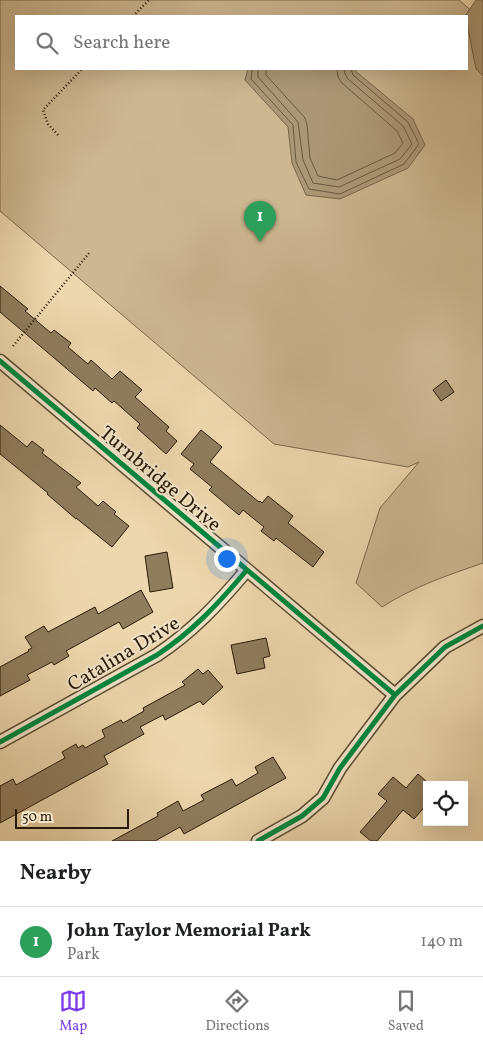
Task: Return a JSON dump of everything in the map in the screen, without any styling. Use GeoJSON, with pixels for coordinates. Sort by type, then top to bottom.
{"type":"FeatureCollection","features":[{"type":"Feature","properties":{"kind":"street","name":"Turnbridge Drive"},"geometry":{"type":"LineString","coordinates":[[0,361],[246,571],[395,695]]}},
{"type":"Feature","properties":{"kind":"street","name":"Catalina Drive"},"geometry":{"type":"LineString","coordinates":[[0,742],[174,644],[215,607],[246,571]]}},
{"type":"Feature","properties":{"kind":"street"},"geometry":{"type":"LineString","coordinates":[[258,841],[302,816],[323,798],[340,768],[395,695],[445,647],[483,626]]}},
{"type":"Feature","properties":{"kind":"path"},"geometry":{"type":"LineString","coordinates":[[134,15],[148,0]]}},
{"type":"Feature","properties":{"kind":"path"},"geometry":{"type":"LineString","coordinates":[[58,135],[48,124],[43,110],[81,70]]}},
{"type":"Feature","properties":{"kind":"path"},"geometry":{"type":"LineString","coordinates":[[13,346],[90,252]]}},
{"type":"Feature","properties":{"kind":"shaded area"},"geometry":{"type":"Polygon","coordinates":[[[0,0],[459,0],[483,21],[483,563],[418,587],[382,607],[356,583],[380,508],[419,462],[408,467],[274,444],[0,211],[0,0]]]}},
{"type":"Feature","properties":{"kind":"water"},"geometry":{"type":"Polygon","coordinates":[[[476,0],[483,0],[483,76],[476,69],[468,29],[468,15],[466,15],[476,0]]]}},
{"type":"Feature","properties":{"kind":"water"},"geometry":{"type":"Polygon","coordinates":[[[248,70],[354,70],[413,119],[425,145],[408,168],[340,199],[306,195],[292,163],[288,127],[245,80],[248,70]]]}},
{"type":"Feature","properties":{"kind":"building"},"geometry":{"type":"Polygon","coordinates":[[[0,286],[28,309],[25,311],[51,333],[54,330],[71,343],[68,347],[88,364],[91,360],[112,379],[120,371],[142,390],[135,397],[169,427],[166,431],[177,441],[166,454],[137,428],[140,424],[114,401],[112,403],[95,388],[93,391],[0,312],[0,286]]]}},
{"type":"Feature","properties":{"kind":"building"},"geometry":{"type":"Polygon","coordinates":[[[446,380],[454,392],[441,401],[433,390],[446,380]]]}},
{"type":"Feature","properties":{"kind":"building"},"geometry":{"type":"Polygon","coordinates":[[[0,425],[27,447],[32,441],[44,450],[42,453],[81,483],[76,487],[98,506],[103,501],[116,512],[114,514],[129,526],[112,547],[0,454],[0,425]]]}},
{"type":"Feature","properties":{"kind":"building"},"geometry":{"type":"Polygon","coordinates":[[[201,430],[222,447],[210,462],[259,502],[262,503],[268,496],[293,516],[288,523],[324,552],[313,567],[276,538],[274,541],[261,531],[264,527],[243,510],[239,515],[209,490],[212,487],[190,469],[194,464],[181,454],[201,430]]]}},
{"type":"Feature","properties":{"kind":"building"},"geometry":{"type":"Polygon","coordinates":[[[167,552],[173,588],[150,592],[145,556],[167,552]]]}},
{"type":"Feature","properties":{"kind":"building"},"geometry":{"type":"Polygon","coordinates":[[[141,590],[153,612],[123,629],[119,622],[66,651],[69,656],[54,665],[52,662],[27,675],[30,680],[0,696],[0,667],[32,648],[25,637],[44,626],[48,632],[95,607],[98,614],[141,590]]]}},
{"type":"Feature","properties":{"kind":"building"},"geometry":{"type":"Polygon","coordinates":[[[266,638],[270,656],[263,658],[265,668],[237,674],[231,645],[266,638]]]}},
{"type":"Feature","properties":{"kind":"building"},"geometry":{"type":"Polygon","coordinates":[[[198,669],[203,674],[208,670],[223,687],[203,705],[200,701],[165,720],[163,715],[140,727],[144,734],[104,756],[108,764],[0,823],[0,786],[13,779],[16,785],[65,758],[62,752],[76,744],[78,748],[83,745],[85,748],[105,737],[102,730],[121,720],[123,723],[144,711],[143,708],[185,685],[182,682],[198,669]]]}},
{"type":"Feature","properties":{"kind":"building"},"geometry":{"type":"Polygon","coordinates":[[[273,757],[286,778],[184,834],[180,827],[155,841],[112,841],[158,816],[157,813],[178,801],[183,811],[204,800],[201,795],[232,779],[236,786],[258,773],[255,767],[273,757]]]}},
{"type":"Feature","properties":{"kind":"building"},"geometry":{"type":"Polygon","coordinates":[[[418,774],[426,781],[423,781],[423,809],[414,819],[403,810],[377,841],[371,841],[360,832],[387,801],[378,794],[393,777],[406,788],[418,774]]]}},
{"type":"Feature","properties":{"kind":"cycle path"},"geometry":{"type":"LineString","coordinates":[[0,361],[395,695]]}},
{"type":"Feature","properties":{"kind":"cycle path"},"geometry":{"type":"LineString","coordinates":[[0,742],[170,646],[204,616],[246,571]]}},
{"type":"Feature","properties":{"kind":"cycle path"},"geometry":{"type":"LineString","coordinates":[[258,841],[302,816],[323,798],[340,768],[395,695],[445,647],[483,626]]}},
{"type":"Feature","properties":{"kind":"place","name":"John Taylor Memorial Park"},"geometry":{"type":"Point","coordinates":[260,242]}}]}
